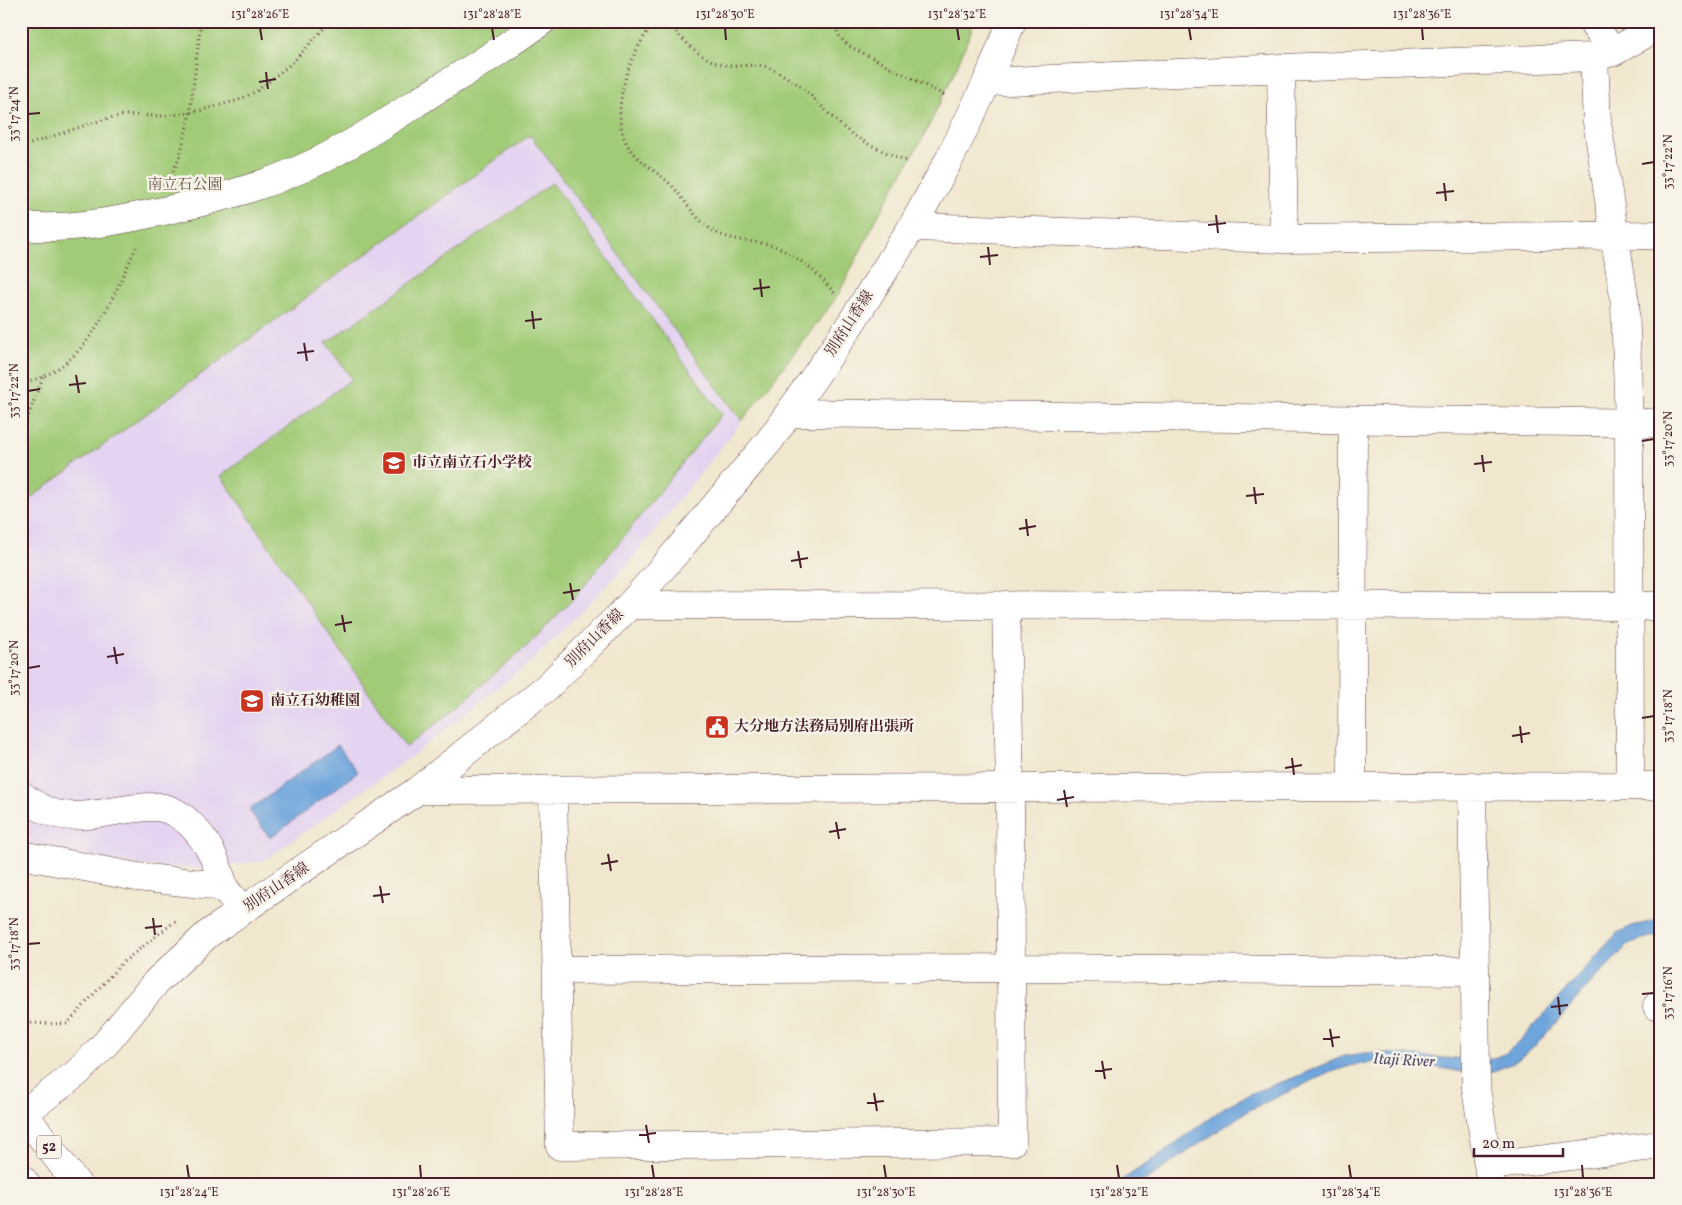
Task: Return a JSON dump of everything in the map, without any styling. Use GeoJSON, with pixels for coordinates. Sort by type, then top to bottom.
{"type":"FeatureCollection","features":[{"type":"Feature","properties":{"kind":"street"},"geometry":{"type":"LineString","coordinates":[[21,226],[87,225],[131,218],[188,206],[240,192],[274,180],[344,148],[500,50],[542,21]]}},
{"type":"Feature","properties":{"kind":"street","name":"別府山香線"},"geometry":{"type":"LineString","coordinates":[[22,1113],[77,1073],[106,1043],[157,981],[208,934],[418,790],[547,687],[630,604],[680,549],[790,413],[912,227],[950,158],[987,82],[1012,21]]}},
{"type":"Feature","properties":{"kind":"street"},"geometry":{"type":"LineString","coordinates":[[1591,21],[1604,54],[1597,122],[1626,303],[1629,424],[1630,786]]}},
{"type":"Feature","properties":{"kind":"street"},"geometry":{"type":"LineString","coordinates":[[987,82],[1604,54],[1661,25]]}},
{"type":"Feature","properties":{"kind":"street"},"geometry":{"type":"LineString","coordinates":[[1281,68],[1284,239]]}},
{"type":"Feature","properties":{"kind":"street"},"geometry":{"type":"LineString","coordinates":[[912,227],[1284,239],[1661,235]]}},
{"type":"Feature","properties":{"kind":"street"},"geometry":{"type":"LineString","coordinates":[[790,413],[1661,423]]}},
{"type":"Feature","properties":{"kind":"street"},"geometry":{"type":"LineString","coordinates":[[1352,787],[1353,420]]}},
{"type":"Feature","properties":{"kind":"street"},"geometry":{"type":"LineString","coordinates":[[630,604],[1661,606]]}},
{"type":"Feature","properties":{"kind":"street"},"geometry":{"type":"LineString","coordinates":[[554,790],[560,1146],[1012,1142],[1010,788],[1006,605]]}},
{"type":"Feature","properties":{"kind":"street"},"geometry":{"type":"LineString","coordinates":[[1472,786],[1476,1088],[1490,1175],[1661,1145]]}},
{"type":"Feature","properties":{"kind":"street"},"geometry":{"type":"LineString","coordinates":[[418,790],[1661,786]]}},
{"type":"Feature","properties":{"kind":"street"},"geometry":{"type":"LineString","coordinates":[[21,795],[44,809],[62,815],[85,816],[158,807],[173,812],[188,822],[202,838],[213,856],[225,888],[242,912]]}},
{"type":"Feature","properties":{"kind":"street"},"geometry":{"type":"LineString","coordinates":[[21,855],[115,873],[225,888]]}},
{"type":"Feature","properties":{"kind":"street"},"geometry":{"type":"LineString","coordinates":[[557,970],[1011,968],[1475,971]]}},
{"type":"Feature","properties":{"kind":"street","name":"52"},"geometry":{"type":"LineString","coordinates":[[22,1113],[77,1184]]}},
{"type":"Feature","properties":{"kind":"street"},"geometry":{"type":"LineString","coordinates":[[21,1178],[26,1184]]}},
{"type":"Feature","properties":{"kind":"path"},"geometry":{"type":"LineString","coordinates":[[21,147],[110,118],[127,115],[155,116],[190,113],[239,100],[257,90],[293,62],[331,21]]}},
{"type":"Feature","properties":{"kind":"path"},"geometry":{"type":"LineString","coordinates":[[656,21],[646,32],[625,77],[619,118],[627,144],[636,155],[675,189],[702,223],[719,234],[774,246],[801,260],[820,276],[837,297]]}},
{"type":"Feature","properties":{"kind":"path"},"geometry":{"type":"LineString","coordinates":[[666,21],[696,53],[707,59],[733,66],[757,65],[767,67],[787,77],[798,84],[823,110],[848,131],[864,142],[909,162]]}},
{"type":"Feature","properties":{"kind":"path"},"geometry":{"type":"LineString","coordinates":[[837,21],[836,29],[840,38],[851,48],[944,95]]}},
{"type":"Feature","properties":{"kind":"path"},"geometry":{"type":"LineString","coordinates":[[21,434],[44,377]]}},
{"type":"Feature","properties":{"kind":"path"},"geometry":{"type":"LineString","coordinates":[[21,1023],[67,1024],[122,963],[181,917]]}},
{"type":"Feature","properties":{"kind":"shaded area","name":"市立南立石小学校"},"geometry":{"type":"Polygon","coordinates":[[[531,135],[742,421],[628,564],[532,661],[412,756],[263,861],[211,869],[147,866],[21,845],[21,505],[531,135]]]}},
{"type":"Feature","properties":{"kind":"green space","name":"南立石公園"},"geometry":{"type":"Polygon","coordinates":[[[21,21],[975,21],[956,69],[925,134],[879,214],[837,297],[742,421],[530,135],[21,505],[21,21]]]}},
{"type":"Feature","properties":{"kind":"green space"},"geometry":{"type":"Polygon","coordinates":[[[552,183],[722,414],[576,596],[530,643],[450,713],[406,747],[221,476],[352,379],[326,343],[552,183]]]}},
{"type":"Feature","properties":{"kind":"water"},"geometry":{"type":"Polygon","coordinates":[[[338,745],[358,772],[270,838],[249,810],[338,745]]]}},
{"type":"Feature","properties":{"kind":"water","name":"Itaji River"},"geometry":{"type":"Polygon","coordinates":[[[1661,921],[1661,935],[1638,940],[1627,946],[1589,985],[1539,1042],[1515,1062],[1494,1071],[1479,1072],[1463,1072],[1413,1063],[1384,1061],[1350,1066],[1329,1073],[1249,1110],[1140,1184],[1116,1184],[1226,1106],[1254,1092],[1344,1056],[1383,1053],[1482,1061],[1506,1053],[1519,1042],[1617,933],[1632,926],[1661,921]]]}},
{"type":"Feature","properties":{"kind":"place","name":"市立南立石小学校"},"geometry":{"type":"Point","coordinates":[394,463]}},
{"type":"Feature","properties":{"kind":"place","name":"南立石幼稚園"},"geometry":{"type":"Point","coordinates":[252,701]}},
{"type":"Feature","properties":{"kind":"place","name":"大分地方法務局別府出張所"},"geometry":{"type":"Point","coordinates":[717,727]}}]}
